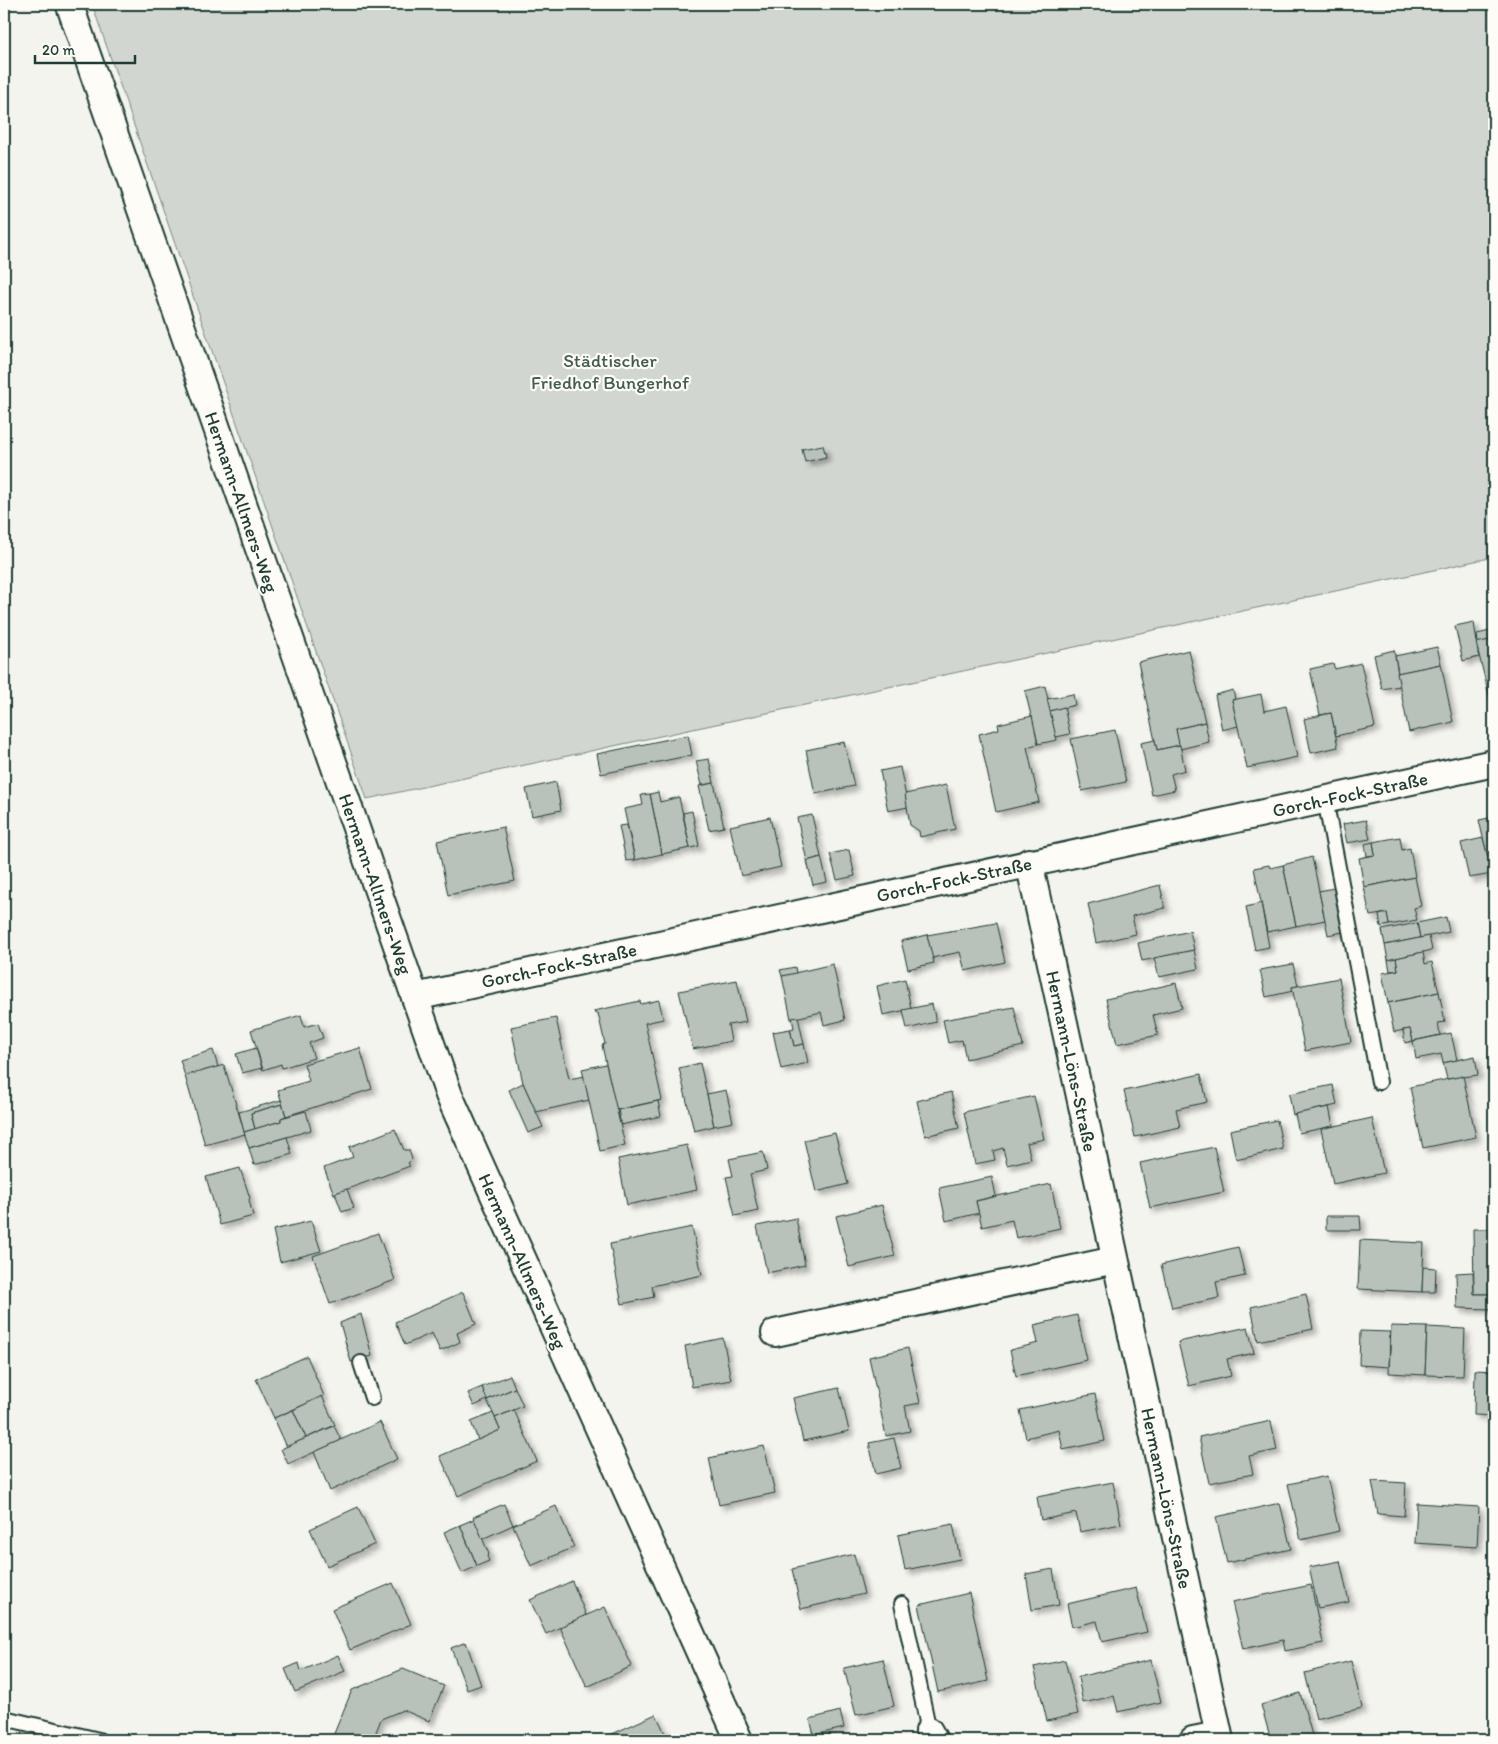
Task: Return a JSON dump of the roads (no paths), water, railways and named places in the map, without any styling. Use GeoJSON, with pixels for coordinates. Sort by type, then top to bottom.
{"type":"FeatureCollection","features":[{"type":"Feature","properties":{"kind":"street","name":"Hermann-Allmers-Weg"},"geometry":{"type":"LineString","coordinates":[[70,6],[449,1095],[739,1740]]}},
{"type":"Feature","properties":{"kind":"street","name":"Gorch-Fock-Straße"},"geometry":{"type":"LineString","coordinates":[[415,997],[1029,862],[1494,764]]}},
{"type":"Feature","properties":{"kind":"street","name":"Hermann-Löns-Straße"},"geometry":{"type":"LineString","coordinates":[[1029,862],[1219,1738],[1192,1740]]}},
{"type":"Feature","properties":{"kind":"street"},"geometry":{"type":"LineString","coordinates":[[775,1333],[1115,1260]]}},
{"type":"Feature","properties":{"kind":"lane"},"geometry":{"type":"LineString","coordinates":[[1325,799],[1379,1082]]}},
{"type":"Feature","properties":{"kind":"lane"},"geometry":{"type":"LineString","coordinates":[[361,1363],[372,1398]]}},
{"type":"Feature","properties":{"kind":"lane"},"geometry":{"type":"LineString","coordinates":[[902,1604],[932,1736]]}},
{"type":"Feature","properties":{"kind":"lane"},"geometry":{"type":"LineString","coordinates":[[4,1718],[98,1740]]}},
{"type":"Feature","properties":{"kind":"park label","name":"Städtischer Friedhof Bungerhof"},"geometry":{"type":"Point","coordinates":[610,371]}}]}
